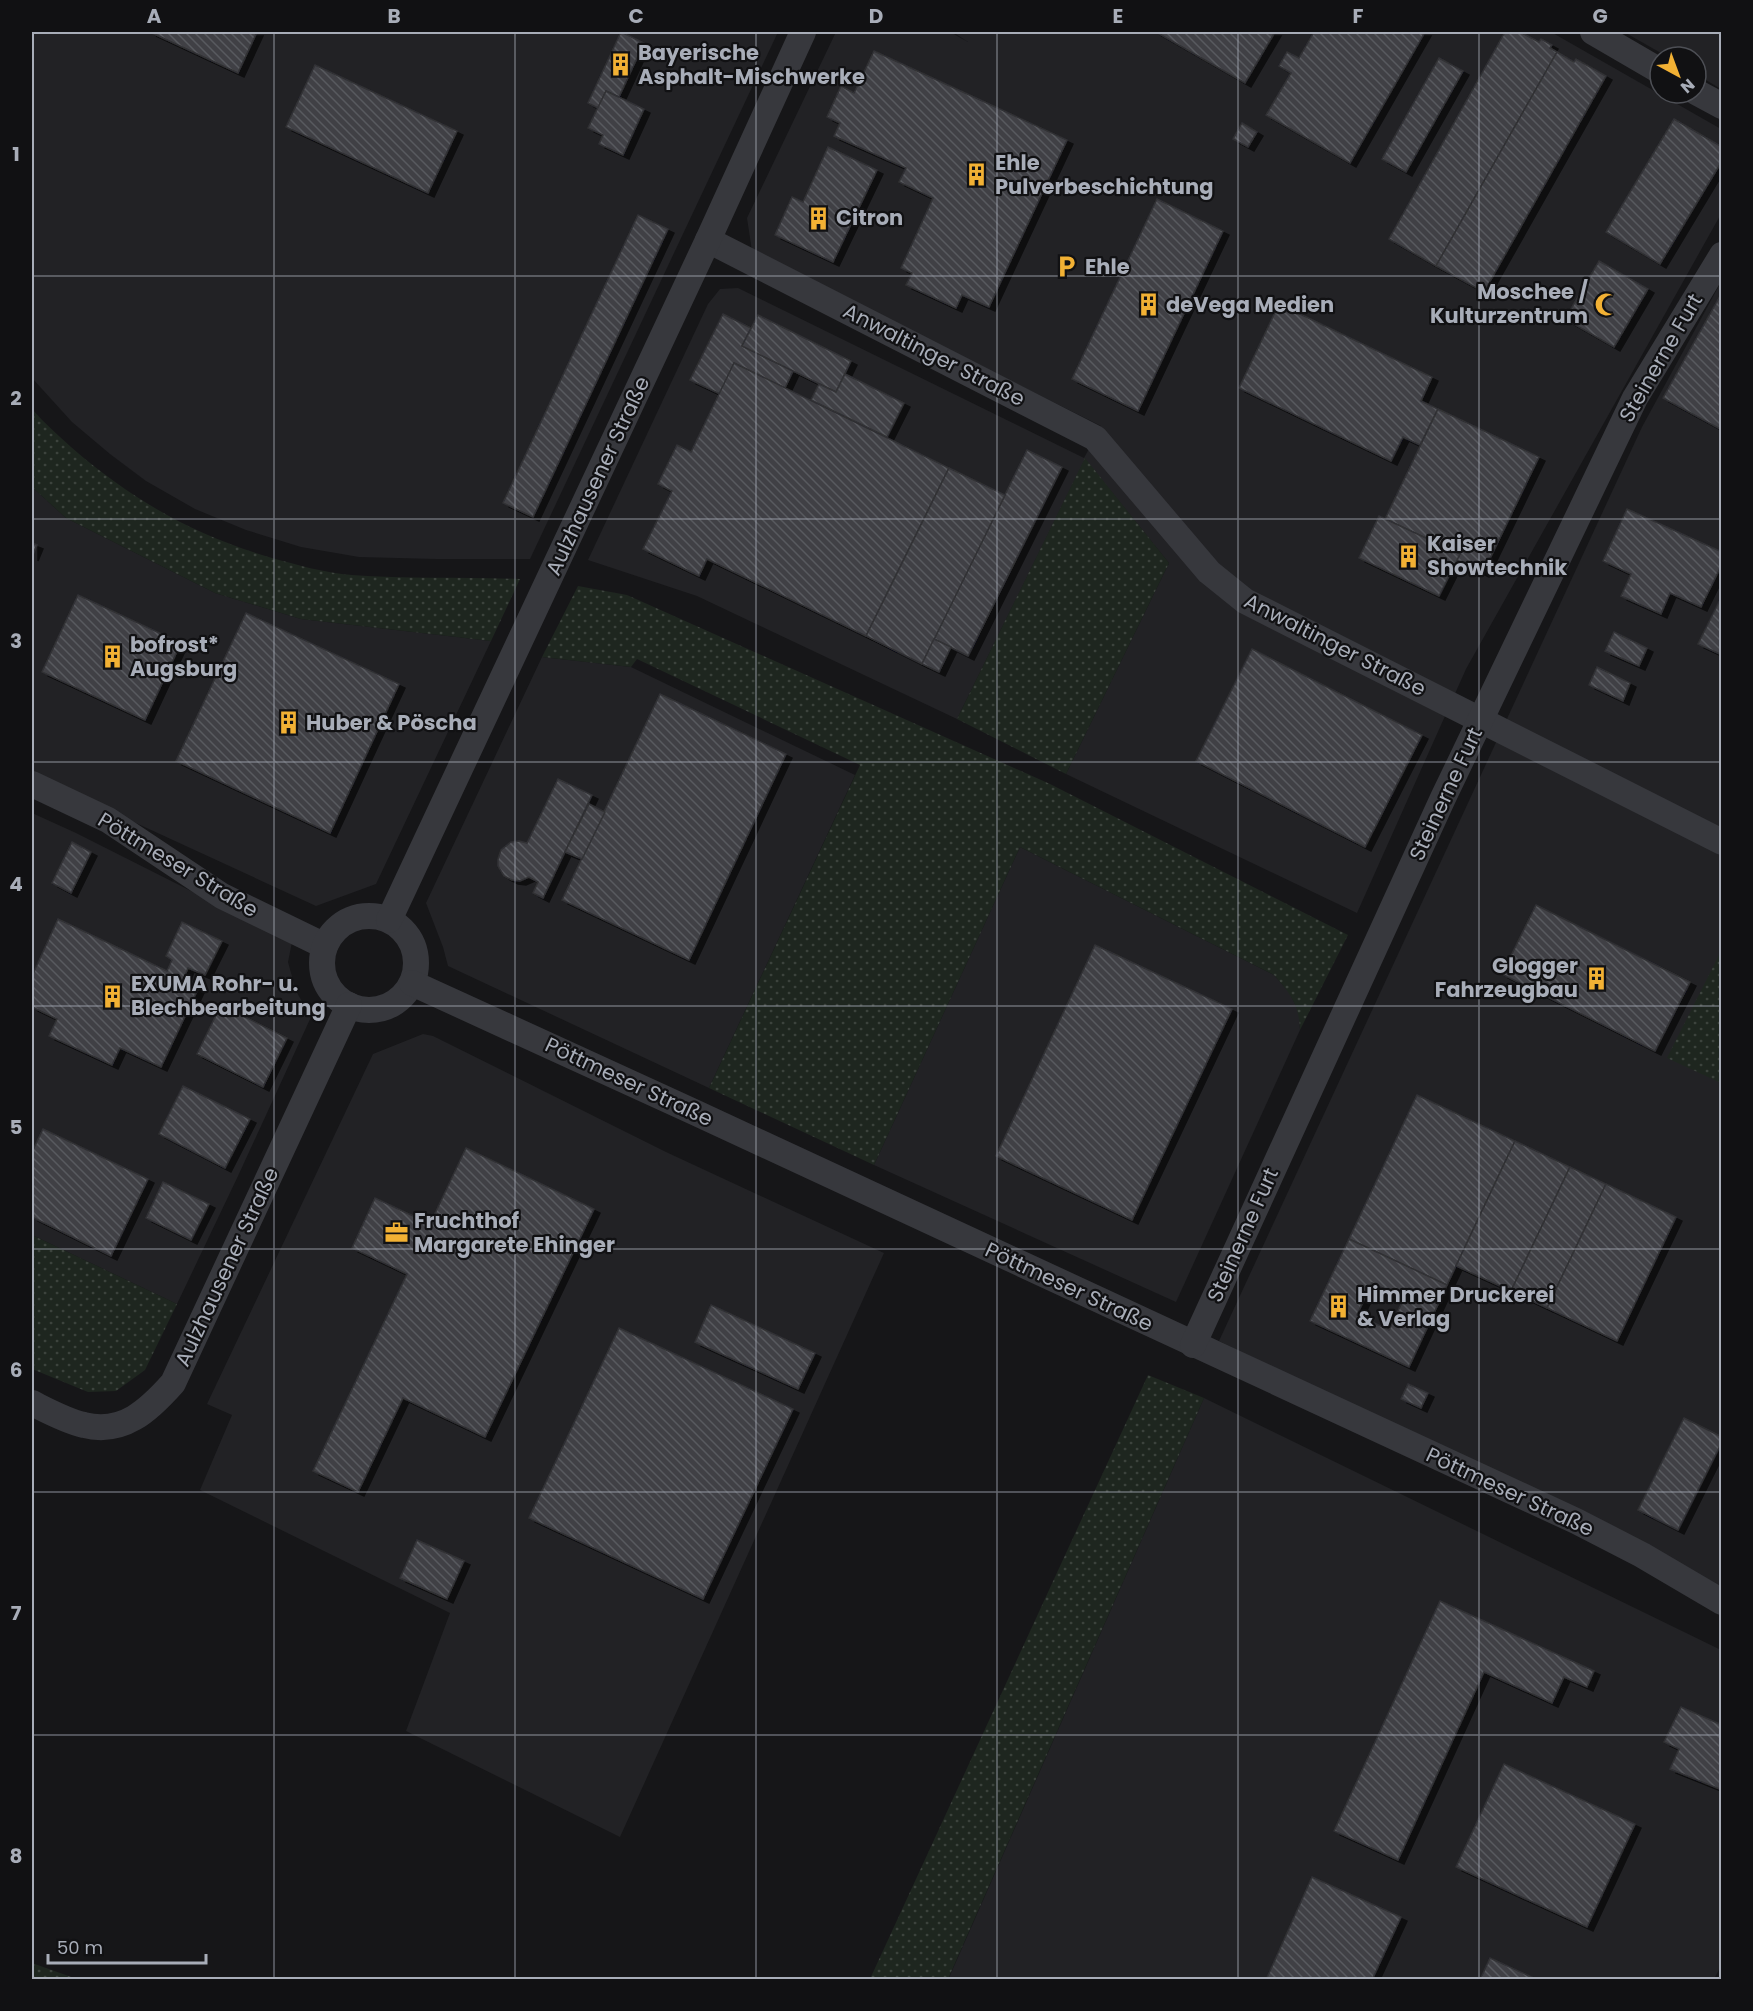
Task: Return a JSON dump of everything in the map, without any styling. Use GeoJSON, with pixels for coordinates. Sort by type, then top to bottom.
{"type":"FeatureCollection","features":[{"type":"Feature","properties":{"kind":"street","name":"Aulzhausener Straße"},"geometry":{"type":"LineString","coordinates":[[389,920],[803,32]]}},
{"type":"Feature","properties":{"kind":"street"},"geometry":{"type":"LineString","coordinates":[[1593,32],[1648,64]]}},
{"type":"Feature","properties":{"kind":"street"},"geometry":{"type":"LineString","coordinates":[[1708,98],[1722,106]]}},
{"type":"Feature","properties":{"kind":"street","name":"Anwaltinger Straße"},"geometry":{"type":"LineString","coordinates":[[708,240],[1095,438],[1209,572],[1245,601],[1722,842]]}},
{"type":"Feature","properties":{"kind":"street","name":"Steinerne Furt"},"geometry":{"type":"LineString","coordinates":[[1193,1345],[1345,1009],[1635,398],[1722,255]]}},
{"type":"Feature","properties":{"kind":"street","name":"Pöttmeser Straße"},"geometry":{"type":"LineString","coordinates":[[32,784],[108,820],[222,896],[325,946]]}},
{"type":"Feature","properties":{"kind":"street"},"geometry":{"type":"LineString","coordinates":[[370,916],[389,920],[401,928],[411,940],[416,954],[416,969],[412,983],[392,1004],[378,1009],[363,1010],[349,1005],[338,998],[326,980],[322,959],[325,946],[331,934],[340,925],[352,919],[370,916]]}},
{"type":"Feature","properties":{"kind":"street","name":"Pöttmeser Straße"},"geometry":{"type":"LineString","coordinates":[[412,983],[1575,1521],[1642,1555],[1722,1602]]}},
{"type":"Feature","properties":{"kind":"street","name":"Aulzhausener Straße"},"geometry":{"type":"LineString","coordinates":[[32,1403],[84,1425],[105,1427],[128,1422],[141,1415],[173,1383],[349,1005]]}},
{"type":"Feature","properties":{"kind":"shaded area"},"geometry":{"type":"Polygon","coordinates":[[[32,32],[778,32],[530,559],[436,559],[359,557],[301,547],[246,530],[195,509],[146,481],[110,454],[72,422],[32,378],[32,32]]]}},
{"type":"Feature","properties":{"kind":"shaded area"},"geometry":{"type":"Polygon","coordinates":[[[836,32],[950,32],[968,42],[953,32],[1551,32],[1648,87],[1648,105],[1679,105],[1721,129],[1721,214],[1466,669],[1357,913],[1066,774],[1169,563],[1085,459],[957,719],[697,596],[588,560],[708,304],[720,289],[738,288],[1084,458],[1101,426],[752,251],[747,218],[836,32]]]}},
{"type":"Feature","properties":{"kind":"shaded area"},"geometry":{"type":"Polygon","coordinates":[[[1624,32],[1721,32],[1721,89],[1708,81],[1708,45],[1648,46],[1624,32]]]}},
{"type":"Feature","properties":{"kind":"shaded area"},"geometry":{"type":"Polygon","coordinates":[[[1721,282],[1721,1589],[1219,1341],[1642,427],[1721,282]]]}},
{"type":"Feature","properties":{"kind":"shaded area"},"geometry":{"type":"Polygon","coordinates":[[[32,409],[71,447],[141,500],[190,527],[244,549],[302,566],[342,574],[520,579],[491,641],[301,619],[215,593],[66,518],[32,487],[32,409]]]}},
{"type":"Feature","properties":{"kind":"shaded area"},"geometry":{"type":"Polygon","coordinates":[[[1085,458],[1169,563],[1066,774],[957,719],[1085,458]]]}},
{"type":"Feature","properties":{"kind":"shaded area"},"geometry":{"type":"Polygon","coordinates":[[[32,487],[66,518],[215,593],[301,619],[491,641],[376,884],[316,906],[112,812],[32,771],[32,487]]]}},
{"type":"Feature","properties":{"kind":"shaded area"},"geometry":{"type":"Polygon","coordinates":[[[578,586],[627,595],[1050,784],[1348,935],[1300,1030],[1293,999],[1274,975],[1020,847],[874,1165],[709,1088],[860,765],[637,659],[631,667],[542,657],[578,586]]]}},
{"type":"Feature","properties":{"kind":"shaded area"},"geometry":{"type":"Polygon","coordinates":[[[542,657],[631,667],[855,775],[709,1088],[448,966],[426,903],[542,657]]]}},
{"type":"Feature","properties":{"kind":"shaded area"},"geometry":{"type":"Polygon","coordinates":[[[32,813],[292,942],[288,962],[296,991],[311,1017],[177,1304],[32,1235],[32,813]]]}},
{"type":"Feature","properties":{"kind":"shaded area"},"geometry":{"type":"Polygon","coordinates":[[[1020,847],[1274,975],[1289,992],[1299,1012],[1300,1030],[1176,1302],[874,1165],[1020,847]]]}},
{"type":"Feature","properties":{"kind":"shaded area"},"geometry":{"type":"Polygon","coordinates":[[[1721,951],[1721,1083],[1667,1058],[1721,951]]]}},
{"type":"Feature","properties":{"kind":"shaded area"},"geometry":{"type":"Polygon","coordinates":[[[423,1034],[433,1036],[666,1152],[884,1253],[620,1837],[406,1731],[450,1613],[200,1490],[232,1415],[207,1404],[373,1054],[423,1034]]]}},
{"type":"Feature","properties":{"kind":"shaded area"},"geometry":{"type":"Polygon","coordinates":[[[32,1235],[177,1304],[145,1370],[116,1391],[88,1392],[32,1369],[32,1235]]]}},
{"type":"Feature","properties":{"kind":"shaded area"},"geometry":{"type":"Polygon","coordinates":[[[1148,1375],[1204,1398],[948,1979],[870,1979],[1148,1375]]]}},
{"type":"Feature","properties":{"kind":"shaded area"},"geometry":{"type":"Polygon","coordinates":[[[1204,1398],[1721,1650],[1722,1964],[1714,1979],[948,1980],[1204,1398]]]}},
{"type":"Feature","properties":{"kind":"shaded area"},"geometry":{"type":"Polygon","coordinates":[[[32,1963],[77,1979],[32,1979],[32,1963]]]}},
{"type":"Feature","properties":{"kind":"building"},"geometry":{"type":"Polygon","coordinates":[[[150,32],[257,32],[238,73],[150,32]]]}},
{"type":"Feature","properties":{"kind":"building","name":"Bayerische Asphalt-Mischwerke"},"geometry":{"type":"Polygon","coordinates":[[[621,32],[644,43],[619,97],[606,91],[598,108],[588,103],[621,32]]]}},
{"type":"Feature","properties":{"kind":"building"},"geometry":{"type":"Polygon","coordinates":[[[1156,32],[1275,32],[1245,83],[1156,32]]]}},
{"type":"Feature","properties":{"kind":"building"},"geometry":{"type":"Polygon","coordinates":[[[1314,32],[1425,32],[1350,163],[1266,115],[1291,73],[1279,66],[1287,52],[1299,58],[1314,32]]]}},
{"type":"Feature","properties":{"kind":"building"},"geometry":{"type":"Polygon","coordinates":[[[1505,32],[1520,32],[1539,42],[1541,39],[1552,45],[1550,48],[1557,52],[1436,266],[1389,239],[1505,32]]]}},
{"type":"Feature","properties":{"kind":"building","name":"Ehle Pulverbeschichtung"},"geometry":{"type":"Polygon","coordinates":[[[874,51],[1067,140],[989,307],[962,295],[956,308],[906,285],[912,273],[901,268],[933,198],[899,182],[906,168],[834,136],[840,123],[827,117],[841,86],[854,93],[874,51]]]}},
{"type":"Feature","properties":{"kind":"building"},"geometry":{"type":"Polygon","coordinates":[[[1557,52],[1574,62],[1576,59],[1606,76],[1484,292],[1436,266],[1557,52]]]}},
{"type":"Feature","properties":{"kind":"building"},"geometry":{"type":"Polygon","coordinates":[[[1439,58],[1463,71],[1406,172],[1382,159],[1439,58]]]}},
{"type":"Feature","properties":{"kind":"building"},"geometry":{"type":"Polygon","coordinates":[[[315,65],[457,131],[428,193],[286,127],[315,65]]]}},
{"type":"Feature","properties":{"kind":"building"},"geometry":{"type":"Polygon","coordinates":[[[606,91],[644,109],[623,155],[599,144],[603,135],[588,128],[606,91]]]}},
{"type":"Feature","properties":{"kind":"building"},"geometry":{"type":"Polygon","coordinates":[[[1674,119],[1722,147],[1722,161],[1660,264],[1606,232],[1674,119]]]}},
{"type":"Feature","properties":{"kind":"building"},"geometry":{"type":"Polygon","coordinates":[[[1242,123],[1257,132],[1248,147],[1233,139],[1242,123]]]}},
{"type":"Feature","properties":{"kind":"building","name":"Citron"},"geometry":{"type":"Polygon","coordinates":[[[828,147],[877,170],[833,262],[775,235],[792,197],[803,202],[828,147]]]}},
{"type":"Feature","properties":{"kind":"building","name":"deVega Medien"},"geometry":{"type":"Polygon","coordinates":[[[1157,199],[1223,231],[1138,411],[1072,379],[1157,199]]]}},
{"type":"Feature","properties":{"kind":"building"},"geometry":{"type":"Polygon","coordinates":[[[638,215],[668,229],[533,517],[503,503],[638,215]]]}},
{"type":"Feature","properties":{"kind":"building","name":"Moschee / Kulturzentrum"},"geometry":{"type":"Polygon","coordinates":[[[1599,261],[1648,289],[1614,347],[1565,319],[1599,261]]]}},
{"type":"Feature","properties":{"kind":"building"},"geometry":{"type":"Polygon","coordinates":[[[1719,298],[1722,299],[1722,430],[1663,398],[1719,298]]]}},
{"type":"Feature","properties":{"kind":"building"},"geometry":{"type":"Polygon","coordinates":[[[1279,304],[1432,377],[1421,401],[1438,409],[1420,445],[1403,437],[1391,461],[1239,388],[1279,304]]]}},
{"type":"Feature","properties":{"kind":"building"},"geometry":{"type":"Polygon","coordinates":[[[723,314],[751,328],[742,346],[793,371],[785,388],[734,363],[720,394],[690,380],[723,314]]]}},
{"type":"Feature","properties":{"kind":"building"},"geometry":{"type":"Polygon","coordinates":[[[758,315],[851,361],[836,392],[742,346],[758,315]]]}},
{"type":"Feature","properties":{"kind":"building"},"geometry":{"type":"Polygon","coordinates":[[[734,363],[949,468],[866,636],[707,559],[699,576],[643,549],[672,491],[658,484],[677,445],[691,452],[734,363]]]}},
{"type":"Feature","properties":{"kind":"building"},"geometry":{"type":"Polygon","coordinates":[[[845,374],[904,403],[887,437],[811,400],[819,384],[836,392],[845,374]]]}},
{"type":"Feature","properties":{"kind":"building"},"geometry":{"type":"Polygon","coordinates":[[[1438,409],[1539,457],[1483,573],[1456,560],[1460,554],[1385,519],[1438,409]]]}},
{"type":"Feature","properties":{"kind":"building"},"geometry":{"type":"Polygon","coordinates":[[[1027,450],[1062,467],[968,656],[934,639],[1027,450]]]}},
{"type":"Feature","properties":{"kind":"building"},"geometry":{"type":"Polygon","coordinates":[[[949,468],[1005,495],[922,664],[866,636],[949,468]]]}},
{"type":"Feature","properties":{"kind":"building"},"geometry":{"type":"Polygon","coordinates":[[[1627,509],[1722,552],[1722,564],[1701,607],[1670,593],[1661,614],[1621,596],[1631,574],[1603,561],[1627,509]]]}},
{"type":"Feature","properties":{"kind":"building","name":"Kaiser Showtechnik"},"geometry":{"type":"Polygon","coordinates":[[[1379,516],[1460,554],[1439,596],[1359,558],[1379,516]]]}},
{"type":"Feature","properties":{"kind":"building"},"geometry":{"type":"Polygon","coordinates":[[[32,543],[37,545],[32,557],[32,543]]]}},
{"type":"Feature","properties":{"kind":"building","name":"bofrost* Augsburg"},"geometry":{"type":"Polygon","coordinates":[[[78,595],[181,643],[145,720],[42,672],[78,595]]]}},
{"type":"Feature","properties":{"kind":"building"},"geometry":{"type":"Polygon","coordinates":[[[1722,596],[1722,655],[1698,644],[1722,596]]]}},
{"type":"Feature","properties":{"kind":"building","name":"Huber & Pöscha"},"geometry":{"type":"Polygon","coordinates":[[[246,613],[399,684],[330,833],[176,761],[246,613]]]}},
{"type":"Feature","properties":{"kind":"building"},"geometry":{"type":"Polygon","coordinates":[[[1614,632],[1647,648],[1639,666],[1605,651],[1614,632]]]}},
{"type":"Feature","properties":{"kind":"building"},"geometry":{"type":"Polygon","coordinates":[[[934,639],[951,647],[939,672],[922,664],[934,639]]]}},
{"type":"Feature","properties":{"kind":"building"},"geometry":{"type":"Polygon","coordinates":[[[1252,649],[1422,735],[1365,847],[1196,761],[1252,649]]]}},
{"type":"Feature","properties":{"kind":"building"},"geometry":{"type":"Polygon","coordinates":[[[1597,667],[1630,683],[1623,701],[1589,685],[1597,667]]]}},
{"type":"Feature","properties":{"kind":"building"},"geometry":{"type":"Polygon","coordinates":[[[660,694],[786,754],[689,960],[562,900],[660,694]]]}},
{"type":"Feature","properties":{"kind":"building"},"geometry":{"type":"Polygon","coordinates":[[[558,779],[592,795],[543,898],[533,893],[538,882],[529,877],[520,881],[504,876],[498,866],[498,859],[501,850],[511,842],[527,843],[558,779]]]}},
{"type":"Feature","properties":{"kind":"building"},"geometry":{"type":"Polygon","coordinates":[[[589,804],[605,812],[582,859],[565,852],[589,804]]]}},
{"type":"Feature","properties":{"kind":"building"},"geometry":{"type":"Polygon","coordinates":[[[72,842],[91,852],[71,893],[52,883],[72,842]]]}},
{"type":"Feature","properties":{"kind":"building","name":"Glogger Fahrzeugbau"},"geometry":{"type":"Polygon","coordinates":[[[1536,905],[1690,982],[1655,1051],[1502,974],[1536,905]]]}},
{"type":"Feature","properties":{"kind":"building","name":"EXUMA Rohr- u. Blechbearbeitung"},"geometry":{"type":"Polygon","coordinates":[[[58,919],[167,971],[172,960],[166,956],[182,922],[222,941],[205,975],[188,968],[184,978],[200,985],[161,1067],[120,1048],[112,1065],[49,1036],[57,1019],[32,1007],[32,976],[58,919]]]}},
{"type":"Feature","properties":{"kind":"building"},"geometry":{"type":"Polygon","coordinates":[[[1095,945],[1232,1009],[1132,1220],[996,1156],[1095,945]]]}},
{"type":"Feature","properties":{"kind":"building"},"geometry":{"type":"Polygon","coordinates":[[[221,1005],[287,1038],[263,1087],[197,1054],[221,1005]]]}},
{"type":"Feature","properties":{"kind":"building"},"geometry":{"type":"Polygon","coordinates":[[[183,1086],[250,1119],[225,1168],[159,1134],[183,1086]]]}},
{"type":"Feature","properties":{"kind":"building"},"geometry":{"type":"Polygon","coordinates":[[[1417,1095],[1515,1141],[1447,1285],[1349,1239],[1417,1095]]]}},
{"type":"Feature","properties":{"kind":"building"},"geometry":{"type":"Polygon","coordinates":[[[43,1129],[148,1179],[111,1256],[32,1217],[32,1152],[43,1129]]]}},
{"type":"Feature","properties":{"kind":"building"},"geometry":{"type":"Polygon","coordinates":[[[1515,1141],[1570,1167],[1511,1291],[1456,1266],[1515,1141]]]}},
{"type":"Feature","properties":{"kind":"building"},"geometry":{"type":"Polygon","coordinates":[[[466,1148],[594,1209],[485,1437],[403,1398],[358,1492],[313,1471],[407,1274],[352,1248],[375,1198],[430,1224],[466,1148]]]}},
{"type":"Feature","properties":{"kind":"building"},"geometry":{"type":"Polygon","coordinates":[[[1570,1167],[1606,1184],[1547,1308],[1511,1291],[1570,1167]]]}},
{"type":"Feature","properties":{"kind":"building"},"geometry":{"type":"Polygon","coordinates":[[[163,1182],[209,1204],[191,1240],[146,1218],[163,1182]]]}},
{"type":"Feature","properties":{"kind":"building"},"geometry":{"type":"Polygon","coordinates":[[[1606,1184],[1676,1217],[1617,1341],[1547,1308],[1606,1184]]]}},
{"type":"Feature","properties":{"kind":"building","name":"Himmer Druckerei & Verlag"},"geometry":{"type":"Polygon","coordinates":[[[1349,1239],[1447,1285],[1409,1367],[1310,1321],[1349,1239]],[[1372,1283],[1357,1315],[1389,1330],[1404,1298],[1372,1283]]]}},
{"type":"Feature","properties":{"kind":"building"},"geometry":{"type":"Polygon","coordinates":[[[711,1305],[815,1353],[798,1389],[695,1342],[711,1305]]]}},
{"type":"Feature","properties":{"kind":"building"},"geometry":{"type":"Polygon","coordinates":[[[619,1328],[793,1409],[703,1599],[529,1518],[619,1328]]]}},
{"type":"Feature","properties":{"kind":"building"},"geometry":{"type":"Polygon","coordinates":[[[1408,1384],[1428,1393],[1421,1408],[1401,1399],[1408,1384]]]}},
{"type":"Feature","properties":{"kind":"building"},"geometry":{"type":"Polygon","coordinates":[[[1684,1418],[1722,1437],[1722,1442],[1678,1530],[1638,1510],[1684,1418]]]}},
{"type":"Feature","properties":{"kind":"building"},"geometry":{"type":"Polygon","coordinates":[[[417,1540],[464,1561],[447,1599],[400,1578],[417,1540]]]}},
{"type":"Feature","properties":{"kind":"building"},"geometry":{"type":"Polygon","coordinates":[[[1440,1601],[1594,1671],[1587,1687],[1564,1677],[1552,1703],[1484,1672],[1398,1860],[1334,1831],[1440,1601]]]}},
{"type":"Feature","properties":{"kind":"building"},"geometry":{"type":"Polygon","coordinates":[[[1681,1707],[1722,1725],[1722,1790],[1670,1769],[1679,1749],[1664,1742],[1681,1707]]]}},
{"type":"Feature","properties":{"kind":"building"},"geometry":{"type":"Polygon","coordinates":[[[1504,1764],[1635,1824],[1587,1927],[1456,1867],[1504,1764]]]}},
{"type":"Feature","properties":{"kind":"building"},"geometry":{"type":"Polygon","coordinates":[[[1312,1877],[1401,1917],[1372,1980],[1266,1980],[1312,1877]]]}},
{"type":"Feature","properties":{"kind":"building"},"geometry":{"type":"Polygon","coordinates":[[[1490,1958],[1538,1980],[1480,1980],[1490,1958]]]}},
{"type":"Feature","properties":{"kind":"place","name":"Bayerische Asphalt-Mischwerke"},"geometry":{"type":"Point","coordinates":[620,65]}},
{"type":"Feature","properties":{"kind":"place","name":"Ehle Pulverbeschichtung"},"geometry":{"type":"Point","coordinates":[977,175]}},
{"type":"Feature","properties":{"kind":"place","name":"Citron"},"geometry":{"type":"Point","coordinates":[818,218]}},
{"type":"Feature","properties":{"kind":"place","name":"Ehle"},"geometry":{"type":"Point","coordinates":[1067,267]}},
{"type":"Feature","properties":{"kind":"place","name":"Moschee / Kulturzentrum"},"geometry":{"type":"Point","coordinates":[1606,304]}},
{"type":"Feature","properties":{"kind":"place","name":"deVega Medien"},"geometry":{"type":"Point","coordinates":[1148,305]}},
{"type":"Feature","properties":{"kind":"place","name":"Kaiser Showtechnik"},"geometry":{"type":"Point","coordinates":[1409,556]}},
{"type":"Feature","properties":{"kind":"place","name":"bofrost* Augsburg"},"geometry":{"type":"Point","coordinates":[112,657]}},
{"type":"Feature","properties":{"kind":"place","name":"Huber & Pöscha"},"geometry":{"type":"Point","coordinates":[288,723]}},
{"type":"Feature","properties":{"kind":"place","name":"Glogger Fahrzeugbau"},"geometry":{"type":"Point","coordinates":[1596,978]}},
{"type":"Feature","properties":{"kind":"place","name":"EXUMA Rohr- u. Blechbearbeitung"},"geometry":{"type":"Point","coordinates":[113,996]}},
{"type":"Feature","properties":{"kind":"place","name":"Fruchthof Margarete Ehinger"},"geometry":{"type":"Point","coordinates":[396,1233]}},
{"type":"Feature","properties":{"kind":"place","name":"Himmer Druckerei & Verlag"},"geometry":{"type":"Point","coordinates":[1339,1307]}}]}
